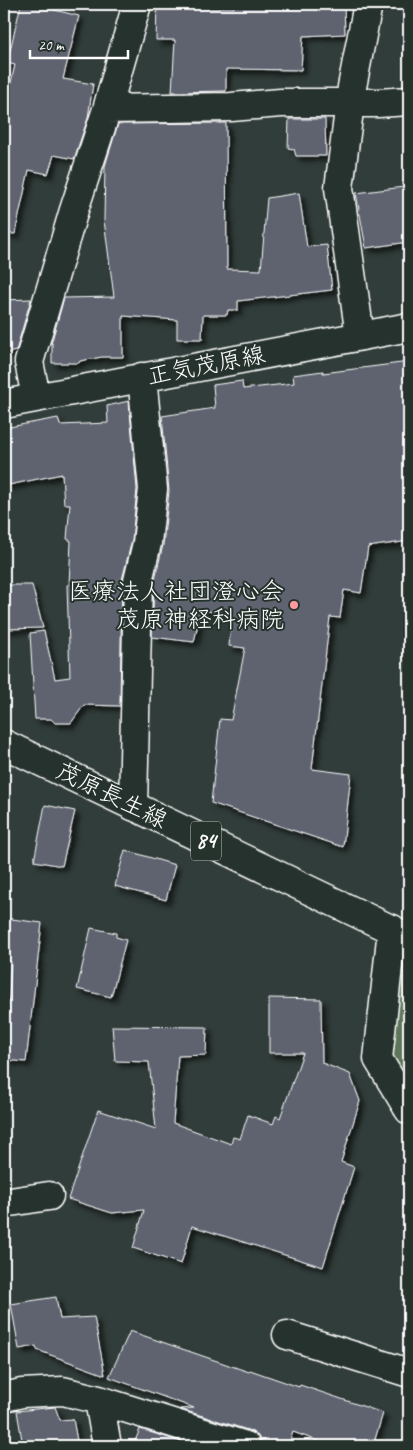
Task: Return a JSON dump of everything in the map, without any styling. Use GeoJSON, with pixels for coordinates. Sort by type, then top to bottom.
{"type":"FeatureCollection","features":[{"type":"Feature","properties":{"kind":"main road"},"geometry":{"type":"LineString","coordinates":[[36,397],[29,362],[74,210],[108,108],[137,4]]}},
{"type":"Feature","properties":{"kind":"main road"},"geometry":{"type":"LineString","coordinates":[[360,336],[339,188],[350,103],[368,4]]}},
{"type":"Feature","properties":{"kind":"main road"},"geometry":{"type":"LineString","coordinates":[[108,108],[231,107],[281,102],[350,103],[409,101]]}},
{"type":"Feature","properties":{"kind":"main road","name":"正気茂原線"},"geometry":{"type":"LineString","coordinates":[[4,404],[409,328]]}},
{"type":"Feature","properties":{"kind":"main road"},"geometry":{"type":"LineString","coordinates":[[133,806],[138,581],[147,543],[153,489],[142,377]]}},
{"type":"Feature","properties":{"kind":"main road","name":"茂原長生線"},"geometry":{"type":"LineString","coordinates":[[4,744],[400,933]]}},
{"type":"Feature","properties":{"kind":"main road"},"geometry":{"type":"LineString","coordinates":[[400,933],[378,1059],[409,1110]]}},
{"type":"Feature","properties":{"kind":"main road"},"geometry":{"type":"LineString","coordinates":[[4,1203],[49,1196]]}},
{"type":"Feature","properties":{"kind":"main road"},"geometry":{"type":"LineString","coordinates":[[287,1335],[409,1373]]}},
{"type":"Feature","properties":{"kind":"main road"},"geometry":{"type":"LineString","coordinates":[[5,1390],[22,1393],[63,1391],[99,1400],[246,1446]]}},
{"type":"Feature","properties":{"kind":"main road"},"geometry":{"type":"LineString","coordinates":[[99,1400],[107,1446]]}},
{"type":"Feature","properties":{"kind":"green space"},"geometry":{"type":"Polygon","coordinates":[[[402,964],[409,968],[409,1087],[392,1056],[402,964]]]}},
{"type":"Feature","properties":{"kind":"building"},"geometry":{"type":"Polygon","coordinates":[[[21,4],[30,4],[79,16],[63,79],[93,84],[88,118],[74,159],[54,155],[48,174],[29,170],[15,234],[4,233],[4,113],[15,65],[7,63],[21,4]]]}},
{"type":"Feature","properties":{"kind":"building"},"geometry":{"type":"Polygon","coordinates":[[[344,4],[345,34],[303,36],[301,70],[226,69],[226,91],[172,92],[175,40],[156,40],[157,7],[234,8],[234,5],[299,7],[299,5],[344,4]]]}},
{"type":"Feature","properties":{"kind":"building"},"geometry":{"type":"Polygon","coordinates":[[[289,119],[325,119],[326,156],[296,156],[294,149],[288,148],[289,119]]]}},
{"type":"Feature","properties":{"kind":"building"},"geometry":{"type":"Polygon","coordinates":[[[226,123],[227,269],[261,270],[267,198],[299,193],[307,247],[327,245],[332,290],[238,301],[238,310],[228,310],[227,315],[203,315],[202,339],[177,339],[177,320],[123,316],[123,357],[102,357],[80,361],[79,363],[52,363],[51,344],[64,298],[114,297],[104,220],[105,166],[118,124],[226,123]]]}},
{"type":"Feature","properties":{"kind":"building"},"geometry":{"type":"Polygon","coordinates":[[[404,187],[409,221],[409,242],[366,248],[356,193],[404,187]]]}},
{"type":"Feature","properties":{"kind":"building"},"geometry":{"type":"Polygon","coordinates":[[[31,299],[16,351],[4,354],[4,300],[31,299]]]}},
{"type":"Feature","properties":{"kind":"building","name":"医療法人社団澄心会 茂原神経科病院"},"geometry":{"type":"Polygon","coordinates":[[[409,362],[409,541],[368,547],[361,593],[344,590],[340,618],[330,617],[312,769],[351,774],[343,847],[211,803],[220,719],[231,720],[245,648],[229,646],[232,615],[201,610],[194,642],[152,637],[154,583],[163,545],[169,491],[162,416],[215,408],[213,385],[242,381],[243,389],[294,383],[293,375],[409,362]]]}},
{"type":"Feature","properties":{"kind":"building"},"geometry":{"type":"Polygon","coordinates":[[[129,401],[137,489],[132,540],[122,580],[120,706],[84,705],[71,723],[55,723],[51,719],[35,719],[30,633],[44,631],[55,679],[70,677],[67,585],[69,585],[71,541],[67,539],[70,504],[64,504],[62,474],[4,486],[4,428],[58,418],[60,425],[108,423],[107,406],[129,401]]]}},
{"type":"Feature","properties":{"kind":"building"},"geometry":{"type":"Polygon","coordinates":[[[4,585],[32,585],[43,628],[4,629],[4,585]]]}},
{"type":"Feature","properties":{"kind":"building"},"geometry":{"type":"Polygon","coordinates":[[[45,805],[75,811],[62,866],[34,861],[45,805]]]}},
{"type":"Feature","properties":{"kind":"building"},"geometry":{"type":"Polygon","coordinates":[[[125,850],[175,865],[166,900],[115,886],[125,850]]]}},
{"type":"Feature","properties":{"kind":"building"},"geometry":{"type":"Polygon","coordinates":[[[4,918],[42,923],[26,1062],[5,1060],[11,962],[4,961],[4,918]]]}},
{"type":"Feature","properties":{"kind":"building"},"geometry":{"type":"Polygon","coordinates":[[[91,928],[116,933],[116,937],[126,940],[111,997],[77,989],[91,928]]]}},
{"type":"Feature","properties":{"kind":"building"},"geometry":{"type":"Polygon","coordinates":[[[269,998],[321,999],[322,1063],[350,1074],[360,1101],[341,1162],[354,1167],[323,1267],[192,1226],[181,1264],[133,1248],[144,1210],[112,1213],[68,1199],[98,1110],[156,1129],[149,1062],[115,1061],[112,1026],[207,1027],[206,1055],[178,1056],[173,1123],[231,1144],[233,1137],[240,1139],[248,1115],[273,1124],[276,1116],[280,1118],[303,1053],[269,1053],[269,998]]]}},
{"type":"Feature","properties":{"kind":"building"},"geometry":{"type":"Polygon","coordinates":[[[56,1297],[60,1319],[94,1317],[105,1375],[37,1350],[36,1346],[19,1349],[11,1304],[56,1297]]]}},
{"type":"Feature","properties":{"kind":"building"},"geometry":{"type":"Polygon","coordinates":[[[130,1331],[249,1372],[250,1370],[299,1387],[300,1385],[383,1413],[373,1446],[332,1446],[293,1432],[288,1446],[261,1446],[258,1436],[251,1431],[180,1409],[194,1408],[109,1377],[130,1331]]]}},
{"type":"Feature","properties":{"kind":"building"},"geometry":{"type":"Polygon","coordinates":[[[55,1407],[60,1420],[73,1419],[78,1446],[23,1446],[17,1411],[55,1407]]]}},
{"type":"Feature","properties":{"kind":"building"},"geometry":{"type":"Polygon","coordinates":[[[140,1429],[194,1446],[133,1446],[140,1429]]]}},
{"type":"Feature","properties":{"kind":"place","name":"医療法人社団澄心会 茂原神経科病院"},"geometry":{"type":"Point","coordinates":[294,605]}}]}
